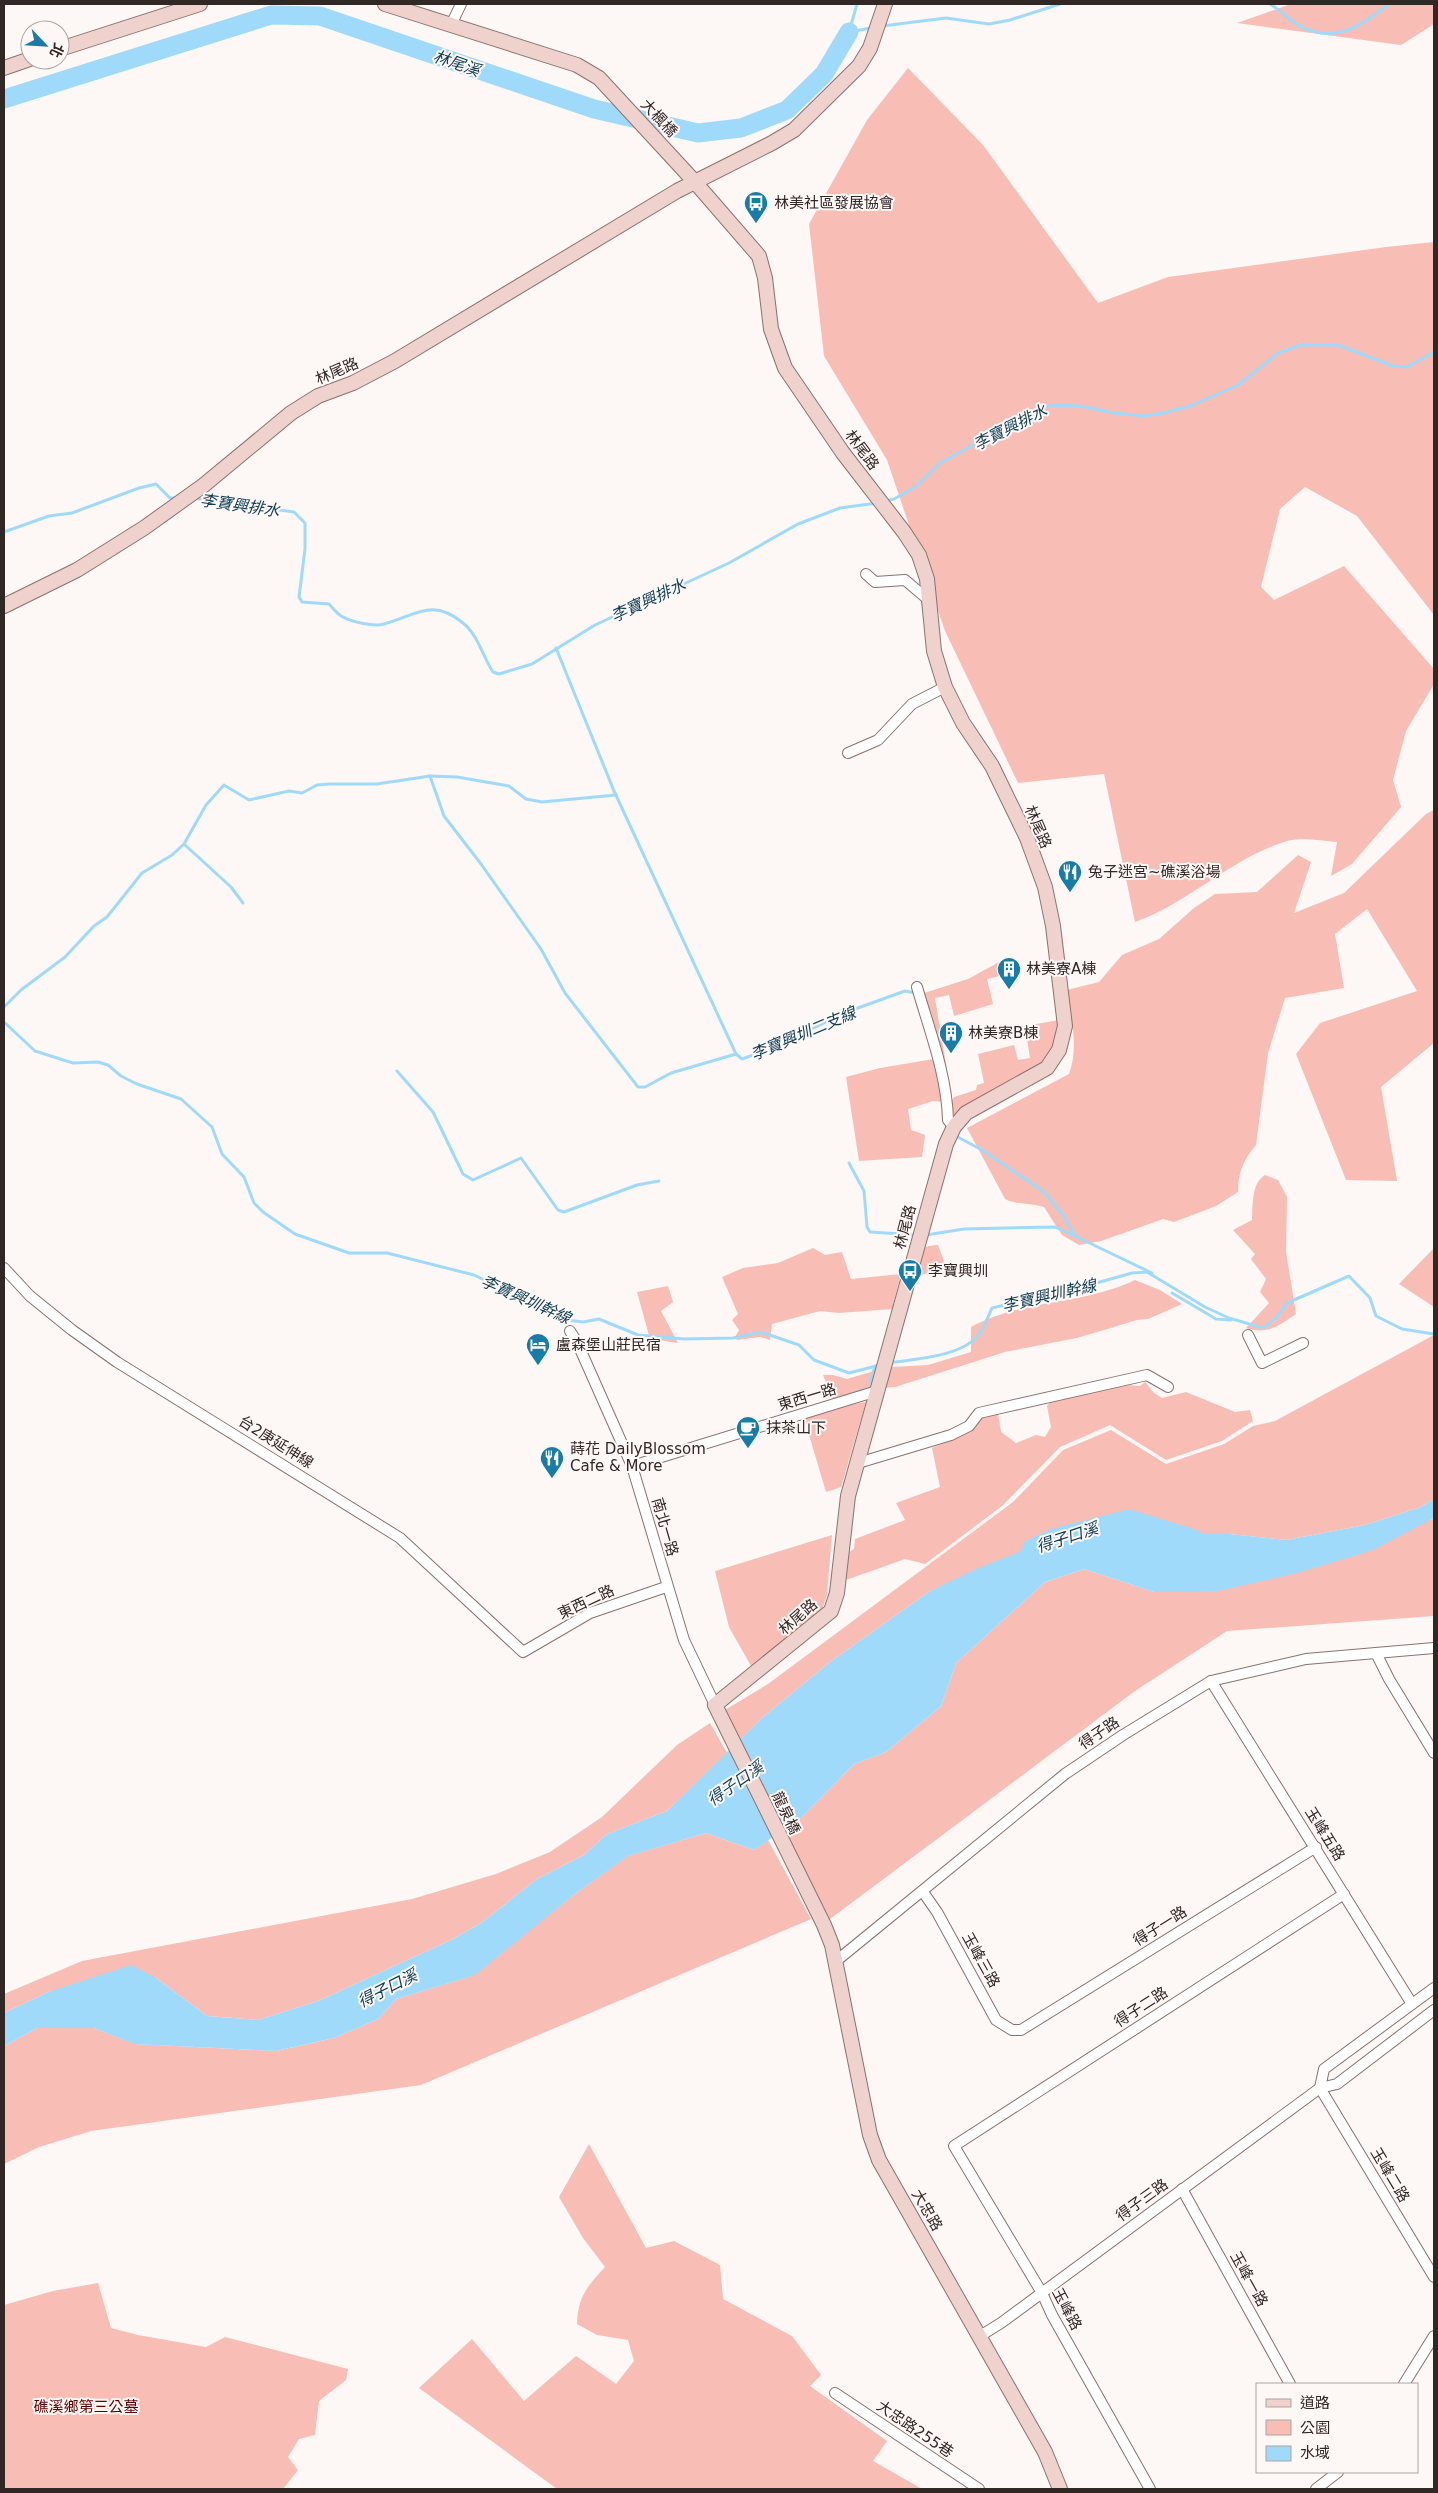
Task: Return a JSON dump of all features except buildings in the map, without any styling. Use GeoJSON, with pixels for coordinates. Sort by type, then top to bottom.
{"type":"FeatureCollection","features":[{"type":"Feature","properties":{"kind":"street"},"geometry":{"type":"LineString","coordinates":[[70,46],[200,4]]}},
{"type":"Feature","properties":{"kind":"street"},"geometry":{"type":"LineString","coordinates":[[385,4],[451,24],[460,4]]}},
{"type":"Feature","properties":{"kind":"street","name":"林尾路"},"geometry":{"type":"LineString","coordinates":[[4,606],[77,570],[144,528],[204,485],[291,413],[318,396],[353,383],[395,361],[694,181],[772,143],[794,130],[858,66],[870,48],[885,4]]}},
{"type":"Feature","properties":{"kind":"street","name":"大楓橋"},"geometry":{"type":"LineString","coordinates":[[451,24],[577,65],[599,78],[694,181]]}},
{"type":"Feature","properties":{"kind":"street"},"geometry":{"type":"LineString","coordinates":[[4,68],[20,62]]}},
{"type":"Feature","properties":{"kind":"street","name":"林尾路"},"geometry":{"type":"LineString","coordinates":[[694,181],[759,256],[766,278],[771,329],[785,368],[843,453],[904,532],[919,555],[927,579],[931,602],[934,651],[945,687],[963,723],[992,766],[1027,838],[1045,887],[1053,926],[1065,1026],[1059,1050],[1046,1068],[966,1113],[954,1127],[935,1180],[848,1496],[837,1593],[832,1611],[717,1710]]}},
{"type":"Feature","properties":{"kind":"street"},"geometry":{"type":"LineString","coordinates":[[866,574],[875,582],[905,580],[931,602]]}},
{"type":"Feature","properties":{"kind":"street"},"geometry":{"type":"LineString","coordinates":[[848,753],[878,740],[912,704],[945,687]]}},
{"type":"Feature","properties":{"kind":"street"},"geometry":{"type":"LineString","coordinates":[[917,987],[937,1061],[947,1106],[948,1120],[954,1127]]}},
{"type":"Feature","properties":{"kind":"street","name":"台2庚延伸線"},"geometry":{"type":"LineString","coordinates":[[4,1268],[30,1296],[72,1330],[117,1362],[400,1538],[523,1652]]}},
{"type":"Feature","properties":{"kind":"street","name":"南北一路"},"geometry":{"type":"LineString","coordinates":[[570,1331],[578,1342],[632,1466],[666,1587],[684,1640],[717,1710]]}},
{"type":"Feature","properties":{"kind":"street"},"geometry":{"type":"LineString","coordinates":[[1248,1335],[1262,1363],[1303,1343]]}},
{"type":"Feature","properties":{"kind":"street"},"geometry":{"type":"LineString","coordinates":[[858,1463],[951,1435],[969,1426],[979,1413],[1147,1375],[1168,1387]]}},
{"type":"Feature","properties":{"kind":"street","name":"東西一路"},"geometry":{"type":"LineString","coordinates":[[632,1466],[877,1391]]}},
{"type":"Feature","properties":{"kind":"street","name":"東西二路"},"geometry":{"type":"LineString","coordinates":[[523,1652],[590,1613],[666,1587]]}},
{"type":"Feature","properties":{"kind":"street","name":"得子路"},"geometry":{"type":"LineString","coordinates":[[835,1962],[1065,1774],[1123,1735],[1211,1681],[1306,1659],[1434,1648]]}},
{"type":"Feature","properties":{"kind":"street"},"geometry":{"type":"LineString","coordinates":[[1376,1653],[1389,1680],[1434,1753]]}},
{"type":"Feature","properties":{"kind":"street","name":"玉峰五路"},"geometry":{"type":"LineString","coordinates":[[1211,1681],[1412,2004]]}},
{"type":"Feature","properties":{"kind":"street","name":"龍泉橋"},"geometry":{"type":"LineString","coordinates":[[717,1710],[824,1925]]}},
{"type":"Feature","properties":{"kind":"street","name":"得子一路"},"geometry":{"type":"LineString","coordinates":[[1021,2030],[1316,1847]]}},
{"type":"Feature","properties":{"kind":"street","name":"玉峰三路"},"geometry":{"type":"LineString","coordinates":[[923,1892],[937,1912],[996,2020],[1012,2030],[1021,2030]]}},
{"type":"Feature","properties":{"kind":"street","name":"得子二路"},"geometry":{"type":"LineString","coordinates":[[954,2146],[1344,1894]]}},
{"type":"Feature","properties":{"kind":"street","name":"大忠路"},"geometry":{"type":"LineString","coordinates":[[824,1925],[835,1962],[870,2135],[879,2160],[1045,2452],[1060,2489]]}},
{"type":"Feature","properties":{"kind":"street"},"geometry":{"type":"LineString","coordinates":[[1320,2088],[1324,2069],[1434,1988]]}},
{"type":"Feature","properties":{"kind":"street","name":"得子三路"},"geometry":{"type":"LineString","coordinates":[[980,2336],[1042,2293],[1320,2088],[1337,2084],[1434,2010]]}},
{"type":"Feature","properties":{"kind":"street","name":"玉峰二路"},"geometry":{"type":"LineString","coordinates":[[1320,2088],[1434,2277]]}},
{"type":"Feature","properties":{"kind":"street","name":"玉峰路"},"geometry":{"type":"LineString","coordinates":[[954,2146],[1042,2293],[1052,2315],[1150,2489]]}},
{"type":"Feature","properties":{"kind":"street","name":"玉峰一路"},"geometry":{"type":"LineString","coordinates":[[1182,2189],[1289,2383]]}},
{"type":"Feature","properties":{"kind":"street"},"geometry":{"type":"LineString","coordinates":[[1405,2383],[1434,2336]]}},
{"type":"Feature","properties":{"kind":"street","name":"大忠路255巷"},"geometry":{"type":"LineString","coordinates":[[835,2393],[979,2489]]}},
{"type":"Feature","properties":{"kind":"street"},"geometry":{"type":"LineString","coordinates":[[1316,2489],[1337,2473]]}},
{"type":"Feature","properties":{"kind":"green space"},"geometry":{"type":"Polygon","coordinates":[[[1291,4],[1434,4],[1434,24],[1401,45],[1237,23],[1291,4]]]}},
{"type":"Feature","properties":{"kind":"green space"},"geometry":{"type":"Polygon","coordinates":[[[908,68],[983,145],[1098,303],[1168,277],[1434,242],[1434,615],[1357,516],[1305,487],[1280,509],[1261,587],[1274,600],[1344,566],[1434,669],[1434,684],[1406,731],[1393,780],[1401,807],[1352,864],[1331,876],[1337,842],[1305,839],[1287,841],[1247,858],[1174,904],[1135,922],[1104,774],[1018,783],[945,631],[887,460],[824,356],[809,224],[867,120],[908,68]]]}},
{"type":"Feature","properties":{"kind":"green space"},"geometry":{"type":"Polygon","coordinates":[[[1434,810],[1434,1043],[1381,1087],[1397,1181],[1346,1180],[1296,1054],[1320,1023],[1417,991],[1367,909],[1335,934],[1344,988],[1285,998],[1268,1053],[1256,1145],[1242,1167],[1238,1192],[1216,1206],[1174,1222],[1163,1219],[1101,1241],[1079,1245],[1062,1235],[1044,1207],[1005,1199],[967,1128],[1069,1074],[1074,1043],[1067,990],[1099,982],[1122,955],[1159,939],[1194,908],[1215,894],[1257,892],[1298,855],[1311,862],[1294,913],[1344,893],[1426,814],[1434,810]]]}},
{"type":"Feature","properties":{"kind":"green space"},"geometry":{"type":"Polygon","coordinates":[[[1001,961],[1007,962],[1008,974],[987,979],[993,1004],[954,1016],[949,995],[935,998],[949,1082],[945,1084],[921,994],[968,979],[1001,961]]]}},
{"type":"Feature","properties":{"kind":"green space"},"geometry":{"type":"Polygon","coordinates":[[[1059,1020],[1059,1033],[1044,1067],[955,1118],[950,1104],[954,1097],[976,1090],[977,1085],[984,1083],[978,1054],[1014,1045],[1018,1060],[1030,1058],[1025,1026],[1059,1020]]]}},
{"type":"Feature","properties":{"kind":"green space"},"geometry":{"type":"Polygon","coordinates":[[[934,1059],[944,1102],[933,1101],[908,1109],[911,1130],[925,1135],[922,1157],[859,1161],[846,1077],[880,1068],[934,1059]]]}},
{"type":"Feature","properties":{"kind":"green space"},"geometry":{"type":"Polygon","coordinates":[[[1265,1175],[1278,1180],[1287,1197],[1286,1252],[1296,1314],[1278,1326],[1267,1330],[1254,1330],[1246,1328],[1269,1303],[1260,1292],[1266,1279],[1251,1259],[1255,1254],[1233,1230],[1252,1220],[1255,1189],[1257,1183],[1265,1175]]]}},
{"type":"Feature","properties":{"kind":"green space"},"geometry":{"type":"Polygon","coordinates":[[[938,1245],[946,1267],[912,1278],[918,1254],[921,1250],[938,1245]]]}},
{"type":"Feature","properties":{"kind":"green space"},"geometry":{"type":"Polygon","coordinates":[[[813,1248],[825,1255],[842,1252],[851,1279],[901,1274],[892,1309],[839,1313],[820,1311],[772,1324],[770,1340],[760,1337],[737,1340],[735,1337],[739,1330],[732,1320],[738,1314],[722,1277],[743,1268],[778,1263],[813,1248]]]}},
{"type":"Feature","properties":{"kind":"green space"},"geometry":{"type":"Polygon","coordinates":[[[1434,1248],[1434,1307],[1399,1284],[1434,1248]]]}},
{"type":"Feature","properties":{"kind":"green space"},"geometry":{"type":"Polygon","coordinates":[[[1135,1280],[1160,1290],[1182,1304],[1148,1319],[1137,1320],[1077,1338],[1005,1352],[895,1387],[883,1388],[891,1367],[928,1365],[971,1352],[971,1327],[990,1318],[1031,1306],[1095,1294],[1135,1280]]]}},
{"type":"Feature","properties":{"kind":"green space"},"geometry":{"type":"Polygon","coordinates":[[[668,1286],[673,1302],[661,1311],[678,1343],[650,1339],[637,1292],[668,1286]]]}},
{"type":"Feature","properties":{"kind":"green space"},"geometry":{"type":"Polygon","coordinates":[[[1434,1335],[1434,1499],[1421,1507],[1365,1525],[1286,1540],[1229,1534],[1060,1536],[930,1591],[830,1662],[762,1718],[739,1741],[725,1710],[768,1684],[1013,1502],[1063,1450],[1111,1430],[1166,1464],[1224,1444],[1253,1426],[1275,1421],[1434,1335]]]}},
{"type":"Feature","properties":{"kind":"green space"},"geometry":{"type":"Polygon","coordinates":[[[874,1371],[869,1391],[834,1402],[823,1375],[833,1375],[847,1379],[874,1371]]]}},
{"type":"Feature","properties":{"kind":"green space"},"geometry":{"type":"Polygon","coordinates":[[[1145,1382],[1154,1393],[1162,1398],[1186,1392],[1235,1412],[1250,1410],[1253,1421],[1222,1441],[1166,1460],[1110,1425],[1060,1447],[1002,1506],[925,1564],[905,1559],[846,1580],[845,1555],[854,1549],[855,1539],[905,1520],[896,1503],[940,1487],[932,1448],[966,1432],[977,1423],[981,1416],[998,1414],[1001,1432],[1016,1443],[1036,1435],[1045,1437],[1051,1427],[1047,1406],[1051,1401],[1128,1385],[1140,1386],[1145,1382]]]}},
{"type":"Feature","properties":{"kind":"green space"},"geometry":{"type":"Polygon","coordinates":[[[866,1402],[841,1487],[826,1492],[804,1418],[835,1407],[866,1402]]]}},
{"type":"Feature","properties":{"kind":"green space"},"geometry":{"type":"Polygon","coordinates":[[[1433,1519],[1434,1616],[1227,1631],[1135,1691],[826,1922],[783,1830],[802,1817],[854,1764],[886,1752],[941,1706],[956,1663],[1045,1582],[1084,1569],[1154,1592],[1433,1519]]]}},
{"type":"Feature","properties":{"kind":"green space"},"geometry":{"type":"Polygon","coordinates":[[[832,1535],[827,1594],[822,1610],[751,1666],[729,1627],[715,1571],[832,1535]]]}},
{"type":"Feature","properties":{"kind":"green space"},"geometry":{"type":"Polygon","coordinates":[[[710,1723],[727,1753],[667,1811],[607,1834],[584,1855],[537,1879],[481,1923],[451,1940],[318,2001],[258,2020],[207,2016],[156,1978],[48,1992],[4,2013],[4,1994],[82,1961],[412,1899],[496,1874],[550,1852],[602,1817],[677,1745],[710,1723]]]}},
{"type":"Feature","properties":{"kind":"green space"},"geometry":{"type":"Polygon","coordinates":[[[706,1833],[754,1850],[768,1840],[811,1919],[421,2085],[91,2131],[39,2147],[4,2164],[4,2046],[37,2028],[94,2028],[135,2044],[276,2051],[334,2038],[378,2019],[396,1999],[471,1976],[576,1893],[627,1856],[706,1833]]]}},
{"type":"Feature","properties":{"kind":"green space"},"geometry":{"type":"Polygon","coordinates":[[[589,2144],[646,2248],[674,2241],[720,2265],[723,2299],[792,2336],[821,2375],[810,2386],[887,2441],[873,2461],[922,2489],[557,2489],[419,2388],[472,2339],[524,2401],[576,2356],[616,2384],[634,2361],[628,2340],[597,2335],[577,2324],[579,2306],[585,2292],[605,2267],[583,2238],[559,2197],[589,2144]]]}},
{"type":"Feature","properties":{"kind":"green space","name":"礁溪鄉第三公墓"},"geometry":{"type":"Polygon","coordinates":[[[98,2283],[111,2328],[138,2335],[206,2347],[225,2337],[348,2369],[346,2380],[319,2401],[315,2435],[299,2439],[288,2457],[298,2470],[283,2489],[4,2489],[4,2305],[53,2291],[98,2283]]]}},
{"type":"Feature","properties":{"kind":"water"},"geometry":{"type":"Polygon","coordinates":[[[1434,1499],[1434,1518],[1373,1550],[1297,1573],[1218,1591],[1154,1592],[1084,1569],[1045,1582],[956,1663],[941,1706],[886,1752],[854,1764],[802,1817],[754,1850],[706,1833],[628,1856],[576,1893],[475,1975],[396,1999],[378,2019],[334,2038],[276,2051],[134,2044],[94,2028],[37,2028],[4,2046],[4,2013],[48,1992],[131,1965],[156,1978],[207,2016],[258,2020],[318,2001],[451,1940],[481,1923],[537,1879],[584,1855],[607,1834],[667,1811],[762,1718],[830,1662],[930,1591],[978,1568],[1060,1536],[1118,1525],[1184,1534],[1229,1534],[1286,1540],[1365,1525],[1421,1507],[1434,1499]]]}},
{"type":"Feature","properties":{"kind":"waterway","name":"林尾溪"},"geometry":{"type":"LineString","coordinates":[[857,4],[849,32],[871,28]]}},
{"type":"Feature","properties":{"kind":"waterway"},"geometry":{"type":"LineString","coordinates":[[882,26],[946,18],[989,24],[1010,20],[1060,4]]}},
{"type":"Feature","properties":{"kind":"waterway"},"geometry":{"type":"LineString","coordinates":[[1270,4],[1295,23],[1308,30],[1321,33],[1345,31],[1367,20],[1389,4]]}},
{"type":"Feature","properties":{"kind":"waterway","name":"林尾溪"},"geometry":{"type":"LineString","coordinates":[[4,99],[271,15],[320,16],[594,109],[698,133],[741,128],[787,110],[824,74],[849,32]]}},
{"type":"Feature","properties":{"kind":"waterway","name":"李寶興排水"},"geometry":{"type":"LineString","coordinates":[[885,501],[894,499],[915,487],[940,463],[1034,411],[1051,405],[1081,406],[1114,413],[1143,416],[1163,413],[1190,406],[1238,385],[1278,353],[1300,345],[1338,345],[1393,366],[1407,367],[1434,352]]}},
{"type":"Feature","properties":{"kind":"waterway","name":"李寶興排水"},"geometry":{"type":"LineString","coordinates":[[4,532],[49,516],[72,513],[139,488],[156,484],[170,498],[177,498]]}},
{"type":"Feature","properties":{"kind":"waterway","name":"李寶興排水"},"geometry":{"type":"LineString","coordinates":[[193,498],[294,512],[305,523],[305,549],[299,597],[302,602],[329,604],[347,619],[363,624],[375,625],[395,621],[414,613],[433,610],[442,611],[452,615],[468,628],[493,672],[499,674],[532,664],[595,625],[729,563],[798,524],[840,508],[877,503]]}},
{"type":"Feature","properties":{"kind":"waterway","name":"李寶興圳二支線"},"geometry":{"type":"LineString","coordinates":[[556,648],[614,791],[736,1054],[742,1059],[775,1047],[844,1013],[905,991],[915,993]]}},
{"type":"Feature","properties":{"kind":"waterway"},"geometry":{"type":"LineString","coordinates":[[430,776],[457,777],[509,786],[526,799],[542,802],[616,795]]}},
{"type":"Feature","properties":{"kind":"waterway"},"geometry":{"type":"LineString","coordinates":[[4,1007],[21,990],[65,957],[94,926],[107,917],[142,873],[172,855],[184,844],[206,805],[224,785],[249,800],[289,791],[302,793],[317,785],[377,784],[430,776],[444,816],[481,864],[541,949],[565,993],[638,1087],[645,1087],[671,1073],[736,1054]]}},
{"type":"Feature","properties":{"kind":"waterway"},"geometry":{"type":"LineString","coordinates":[[184,844],[231,887],[243,903]]}},
{"type":"Feature","properties":{"kind":"waterway","name":"李寶興圳幹線"},"geometry":{"type":"LineString","coordinates":[[4,1022],[35,1051],[73,1063],[98,1062],[108,1065],[121,1076],[137,1084],[181,1099],[212,1127],[222,1154],[244,1177],[254,1203],[263,1212],[295,1234],[349,1253],[387,1253],[474,1275],[567,1320],[583,1322],[599,1319],[638,1335],[684,1339],[733,1338],[761,1332],[799,1345],[814,1360],[849,1373],[880,1365]]}},
{"type":"Feature","properties":{"kind":"waterway"},"geometry":{"type":"LineString","coordinates":[[397,1071],[433,1112],[463,1174],[473,1180],[521,1158],[558,1210],[564,1212],[637,1185],[659,1181]]}},
{"type":"Feature","properties":{"kind":"waterway","name":"李寶興圳二支線"},"geometry":{"type":"LineString","coordinates":[[954,1135],[982,1150],[1043,1191],[1063,1215],[1075,1236],[1152,1273]]}},
{"type":"Feature","properties":{"kind":"waterway"},"geometry":{"type":"LineString","coordinates":[[849,1163],[864,1191],[867,1227],[870,1232],[917,1235]]}},
{"type":"Feature","properties":{"kind":"waterway"},"geometry":{"type":"LineString","coordinates":[[926,1235],[964,1229],[1055,1227],[1075,1236]]}},
{"type":"Feature","properties":{"kind":"waterway","name":"李寶興圳幹線"},"geometry":{"type":"LineString","coordinates":[[888,1363],[924,1358],[951,1352],[963,1347],[973,1341],[980,1333],[992,1308],[1075,1289],[1132,1273],[1147,1272],[1205,1307],[1229,1318],[1263,1328],[1275,1319],[1287,1303],[1349,1276],[1370,1298],[1376,1316],[1402,1329],[1434,1334]]}},
{"type":"Feature","properties":{"kind":"waterway"},"geometry":{"type":"LineString","coordinates":[[1172,1293],[1216,1319],[1231,1320]]}},
{"type":"Feature","properties":{"kind":"waterway"},"geometry":{"type":"LineString","coordinates":[[870,1383],[875,1366]]}},
{"type":"Feature","properties":{"kind":"waterway","name":"得子口溪"},"geometry":{"type":"LineString","coordinates":[[1031,1549],[1057,1537],[1129,1519],[1194,1539]]}},
{"type":"Feature","properties":{"kind":"place","name":"林美社區發展協會"},"geometry":{"type":"Point","coordinates":[756,224]}},
{"type":"Feature","properties":{"kind":"place","name":"兔子迷宮~礁溪浴場"},"geometry":{"type":"Point","coordinates":[1070,893]}},
{"type":"Feature","properties":{"kind":"place","name":"林美寮A棟"},"geometry":{"type":"Point","coordinates":[1009,990]}},
{"type":"Feature","properties":{"kind":"place","name":"林美寮B棟"},"geometry":{"type":"Point","coordinates":[951,1054]}},
{"type":"Feature","properties":{"kind":"place","name":"李寶興圳"},"geometry":{"type":"Point","coordinates":[910,1292]}},
{"type":"Feature","properties":{"kind":"place","name":"盧森堡山莊民宿"},"geometry":{"type":"Point","coordinates":[538,1366]}},
{"type":"Feature","properties":{"kind":"place","name":"抹茶山下"},"geometry":{"type":"Point","coordinates":[748,1449]}},
{"type":"Feature","properties":{"kind":"place","name":"蒔花 DailyBlossom Cafe & More"},"geometry":{"type":"Point","coordinates":[552,1479]}}]}
